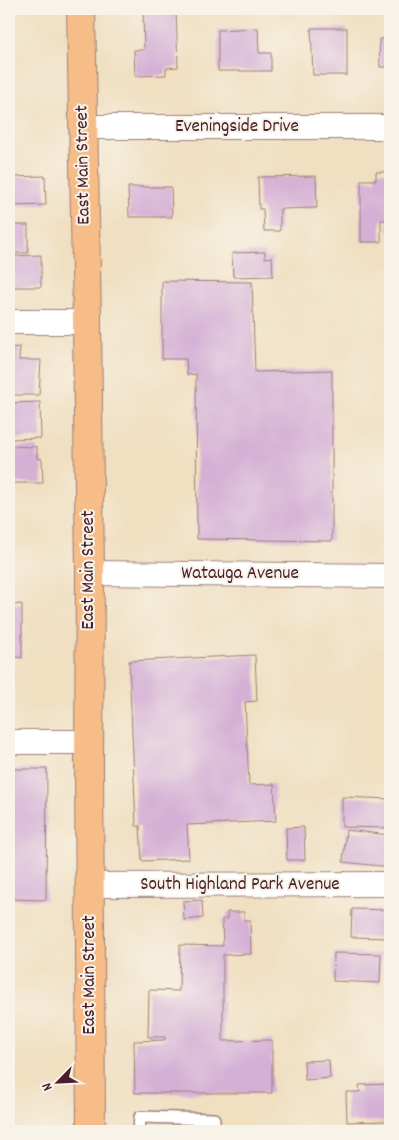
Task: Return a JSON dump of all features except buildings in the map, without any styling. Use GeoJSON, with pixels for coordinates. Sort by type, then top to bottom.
{"type":"FeatureCollection","features":[{"type":"Feature","properties":{"kind":"main road","name":"East Main Street"},"geometry":{"type":"LineString","coordinates":[[81,9],[90,573],[91,1131]]}},
{"type":"Feature","properties":{"kind":"street","name":"Eveningside Drive"},"geometry":{"type":"LineString","coordinates":[[83,128],[390,127]]}},
{"type":"Feature","properties":{"kind":"street"},"geometry":{"type":"LineString","coordinates":[[9,322],[87,322]]}},
{"type":"Feature","properties":{"kind":"street","name":"Watauga Avenue"},"geometry":{"type":"LineString","coordinates":[[90,573],[390,576]]}},
{"type":"Feature","properties":{"kind":"street"},"geometry":{"type":"LineString","coordinates":[[9,742],[89,742]]}},
{"type":"Feature","properties":{"kind":"street","name":"South Highland Park Avenue"},"geometry":{"type":"LineString","coordinates":[[90,885],[390,884]]}},
{"type":"Feature","properties":{"kind":"lane"},"geometry":{"type":"LineString","coordinates":[[139,1131],[140,1118],[214,1119],[214,1131]]}}]}
